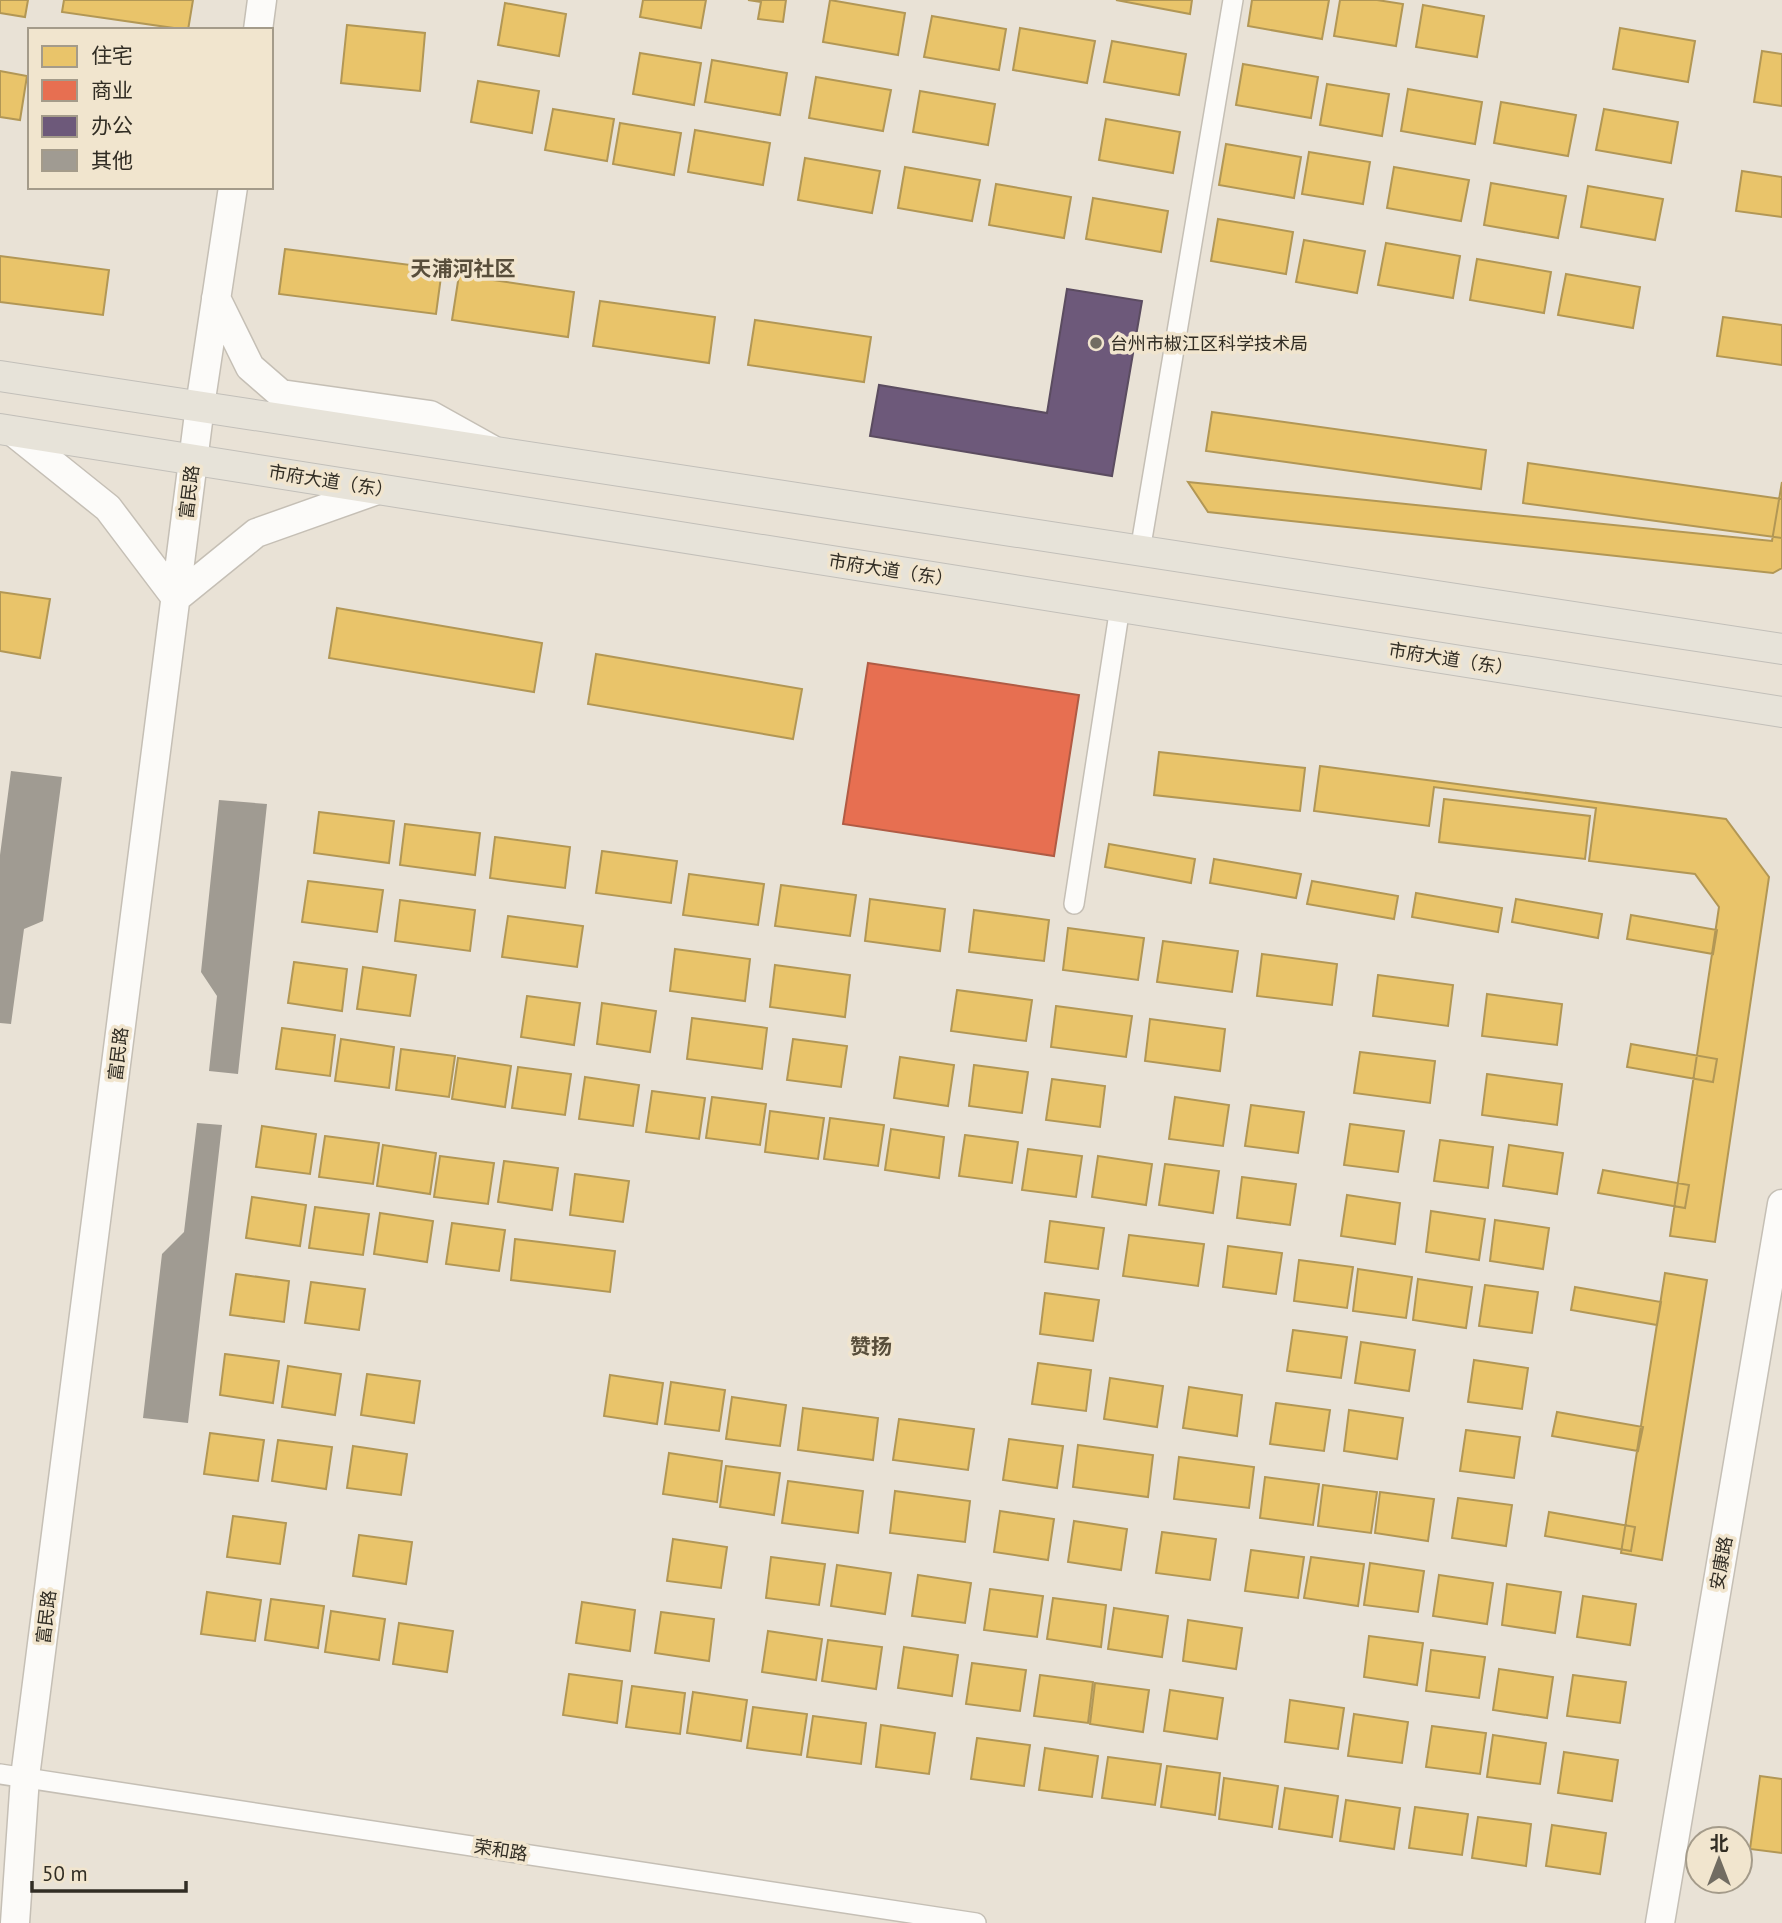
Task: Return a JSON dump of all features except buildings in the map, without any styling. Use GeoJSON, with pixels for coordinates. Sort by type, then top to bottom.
{"type":"FeatureCollection","features":[{"type":"Feature","properties":{"kind":"main road"},"geometry":{"type":"LineString","coordinates":[[0,376],[1782,649]]}},
{"type":"Feature","properties":{"kind":"main road","name":"市府大道（东）"},"geometry":{"type":"LineString","coordinates":[[6,430],[1782,712]]}},
{"type":"Feature","properties":{"kind":"street"},"geometry":{"type":"LineString","coordinates":[[258,28],[262,0]]}},
{"type":"Feature","properties":{"kind":"street"},"geometry":{"type":"LineString","coordinates":[[1140,551],[1233,0]]}},
{"type":"Feature","properties":{"kind":"street","name":"富民路"},"geometry":{"type":"LineString","coordinates":[[15,1923],[13,1776],[176,598],[200,406],[233,189]]}},
{"type":"Feature","properties":{"kind":"street"},"geometry":{"type":"LineString","coordinates":[[216,298],[250,367],[281,394],[430,415],[497,452]]}},
{"type":"Feature","properties":{"kind":"street"},"geometry":{"type":"LineString","coordinates":[[6,430],[108,508],[176,598],[256,533],[380,489]]}},
{"type":"Feature","properties":{"kind":"street"},"geometry":{"type":"LineString","coordinates":[[1074,904],[1120,607]]}},
{"type":"Feature","properties":{"kind":"street","name":"安康路"},"geometry":{"type":"LineString","coordinates":[[1660,1923],[1782,1204]]}},
{"type":"Feature","properties":{"kind":"street","name":"荣和路"},"geometry":{"type":"LineString","coordinates":[[13,1776],[922,1919],[976,1923]]}},
{"type":"Feature","properties":{"kind":"place","name":"台州市椒江区科学技术局"},"geometry":{"type":"Point","coordinates":[1096,343]}},
{"type":"Feature","properties":{"kind":"district","name":"天浦河社区"},"geometry":{"type":"Point","coordinates":[463,268]}},
{"type":"Feature","properties":{"kind":"district","name":"赞扬"},"geometry":{"type":"Point","coordinates":[871,1346]}}]}
